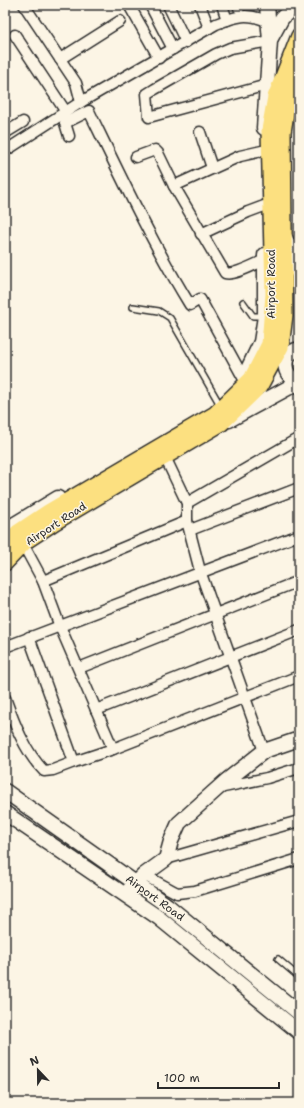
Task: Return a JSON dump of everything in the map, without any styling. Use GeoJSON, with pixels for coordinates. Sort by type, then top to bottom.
{"type":"FeatureCollection","features":[{"type":"Feature","properties":{"kind":"main road","name":"Airport Road"},"geometry":{"type":"LineString","coordinates":[[5,544],[48,512],[215,414],[251,379],[269,344],[273,294],[265,154],[275,97],[299,36]]}},
{"type":"Feature","properties":{"kind":"main road","name":"Airport Road"},"geometry":{"type":"LineString","coordinates":[[5,563],[23,544],[54,522],[222,423],[260,386],[280,360],[280,347],[285,315],[283,132],[288,101],[299,73]]}},
{"type":"Feature","properties":{"kind":"main road"},"geometry":{"type":"LineString","coordinates":[[265,154],[276,164],[277,203],[285,230]]}},
{"type":"Feature","properties":{"kind":"street"},"geometry":{"type":"LineString","coordinates":[[24,5],[76,83],[81,102]]}},
{"type":"Feature","properties":{"kind":"street"},"geometry":{"type":"LineString","coordinates":[[129,5],[159,58]]}},
{"type":"Feature","properties":{"kind":"street"},"geometry":{"type":"LineString","coordinates":[[150,5],[173,49]]}},
{"type":"Feature","properties":{"kind":"street"},"geometry":{"type":"LineString","coordinates":[[168,5],[186,42]]}},
{"type":"Feature","properties":{"kind":"street"},"geometry":{"type":"LineString","coordinates":[[200,5],[209,28]]}},
{"type":"Feature","properties":{"kind":"street"},"geometry":{"type":"LineString","coordinates":[[222,5],[227,20]]}},
{"type":"Feature","properties":{"kind":"street"},"geometry":{"type":"LineString","coordinates":[[5,530],[220,403],[244,379],[262,342],[265,316],[264,206],[267,86],[270,41],[267,5]]}},
{"type":"Feature","properties":{"kind":"street"},"geometry":{"type":"LineString","coordinates":[[270,41],[282,18],[295,5]]}},
{"type":"Feature","properties":{"kind":"street"},"geometry":{"type":"LineString","coordinates":[[5,151],[81,102],[209,28],[234,17],[256,16],[269,22]]}},
{"type":"Feature","properties":{"kind":"street"},"geometry":{"type":"LineString","coordinates":[[60,59],[120,21]]}},
{"type":"Feature","properties":{"kind":"street"},"geometry":{"type":"LineString","coordinates":[[16,35],[66,112]]}},
{"type":"Feature","properties":{"kind":"street"},"geometry":{"type":"LineString","coordinates":[[267,86],[150,117],[147,94],[155,88],[216,54],[230,48],[270,41]]}},
{"type":"Feature","properties":{"kind":"street"},"geometry":{"type":"LineString","coordinates":[[69,136],[65,123],[89,111],[136,211],[182,292],[190,305],[200,299],[244,379]]}},
{"type":"Feature","properties":{"kind":"street"},"geometry":{"type":"LineString","coordinates":[[5,133],[23,122]]}},
{"type":"Feature","properties":{"kind":"street"},"geometry":{"type":"LineString","coordinates":[[200,132],[212,168]]}},
{"type":"Feature","properties":{"kind":"street"},"geometry":{"type":"LineString","coordinates":[[136,157],[155,150],[201,234],[225,273],[234,273],[265,260]]}},
{"type":"Feature","properties":{"kind":"street"},"geometry":{"type":"LineString","coordinates":[[174,186],[240,156],[265,154]]}},
{"type":"Feature","properties":{"kind":"street"},"geometry":{"type":"LineString","coordinates":[[201,234],[264,206]]}},
{"type":"Feature","properties":{"kind":"street"},"geometry":{"type":"LineString","coordinates":[[285,230],[299,273]]}},
{"type":"Feature","properties":{"kind":"street"},"geometry":{"type":"LineString","coordinates":[[299,349],[280,360],[290,377],[299,382]]}},
{"type":"Feature","properties":{"kind":"street"},"geometry":{"type":"LineString","coordinates":[[222,423],[299,382]]}},
{"type":"Feature","properties":{"kind":"street"},"geometry":{"type":"LineString","coordinates":[[186,503],[299,438]]}},
{"type":"Feature","properties":{"kind":"street"},"geometry":{"type":"LineString","coordinates":[[165,457],[186,503],[188,525],[200,571],[264,751]]}},
{"type":"Feature","properties":{"kind":"street"},"geometry":{"type":"LineString","coordinates":[[43,580],[188,525],[299,488]]}},
{"type":"Feature","properties":{"kind":"street"},"geometry":{"type":"LineString","coordinates":[[5,647],[59,624],[299,535]]}},
{"type":"Feature","properties":{"kind":"street"},"geometry":{"type":"LineString","coordinates":[[23,544],[43,580],[59,624],[113,748]]}},
{"type":"Feature","properties":{"kind":"street"},"geometry":{"type":"LineString","coordinates":[[78,668],[299,582]]}},
{"type":"Feature","properties":{"kind":"street"},"geometry":{"type":"LineString","coordinates":[[96,710],[299,630]]}},
{"type":"Feature","properties":{"kind":"street"},"geometry":{"type":"LineString","coordinates":[[28,637],[74,762]]}},
{"type":"Feature","properties":{"kind":"street"},"geometry":{"type":"LineString","coordinates":[[5,698],[22,738],[44,771],[53,770],[113,748],[299,676]]}},
{"type":"Feature","properties":{"kind":"street"},"geometry":{"type":"LineString","coordinates":[[166,859],[171,841],[179,823],[217,788],[264,751],[299,739]]}},
{"type":"Feature","properties":{"kind":"street"},"geometry":{"type":"LineString","coordinates":[[217,788],[267,778],[299,768]]}},
{"type":"Feature","properties":{"kind":"street","name":"Airport Road"},"geometry":{"type":"LineString","coordinates":[[5,791],[139,880],[168,906],[299,1013]]}},
{"type":"Feature","properties":{"kind":"street","name":"Airport Road"},"geometry":{"type":"LineString","coordinates":[[5,813],[158,918],[299,1032]]}},
{"type":"Feature","properties":{"kind":"street"},"geometry":{"type":"LineString","coordinates":[[126,895],[139,880],[166,859],[299,821]]}},
{"type":"Feature","properties":{"kind":"street"},"geometry":{"type":"LineString","coordinates":[[139,880],[177,893],[195,891],[299,858]]}},
{"type":"Feature","properties":{"kind":"lane"},"geometry":{"type":"LineString","coordinates":[[243,302],[253,316],[265,316]]}},
{"type":"Feature","properties":{"kind":"lane"},"geometry":{"type":"LineString","coordinates":[[133,307],[159,311],[170,318],[220,403]]}},
{"type":"Feature","properties":{"kind":"lane"},"geometry":{"type":"LineString","coordinates":[[278,959],[299,976]]}}]}
